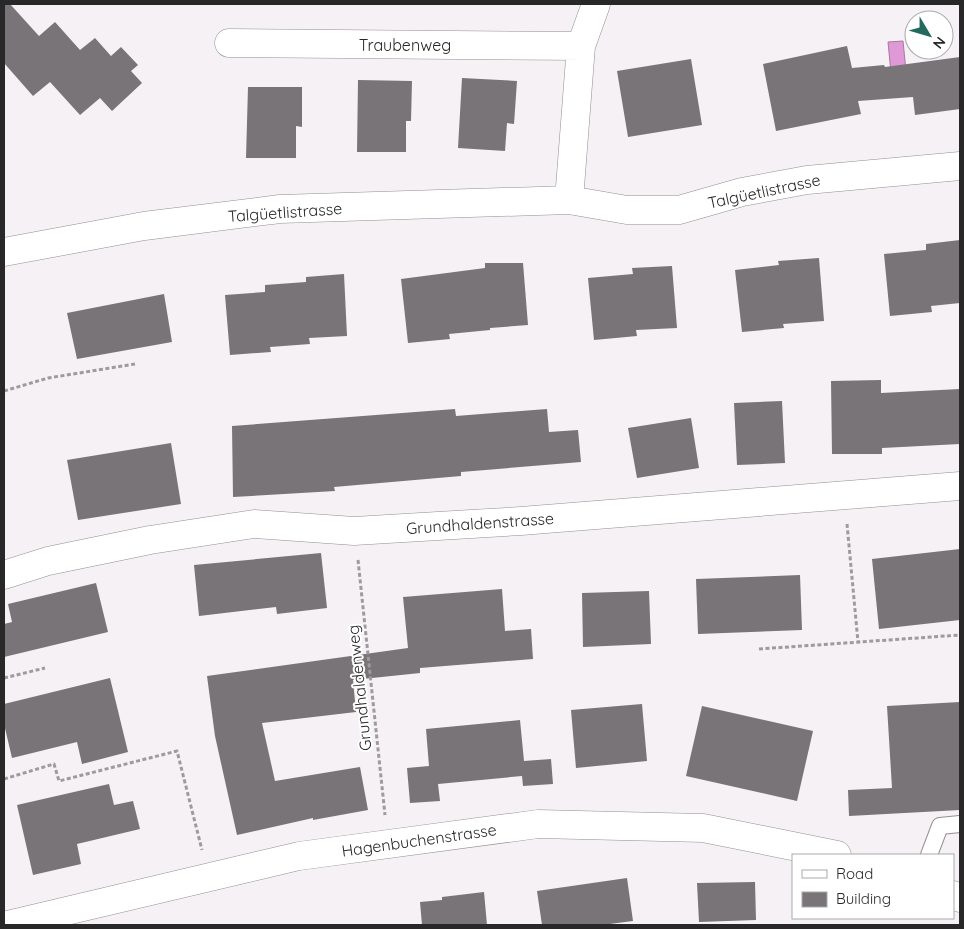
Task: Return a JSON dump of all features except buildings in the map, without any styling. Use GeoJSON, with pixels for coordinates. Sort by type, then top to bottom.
{"type":"FeatureCollection","features":[{"type":"Feature","properties":{"kind":"street"},"geometry":{"type":"LineString","coordinates":[[569,200],[581,46],[596,4]]}},
{"type":"Feature","properties":{"kind":"street","name":"Traubenweg"},"geometry":{"type":"LineString","coordinates":[[229,43],[581,46]]}},
{"type":"Feature","properties":{"kind":"street","name":"Talgüetlistrasse"},"geometry":{"type":"LineString","coordinates":[[4,252],[144,226],[280,209],[569,200],[626,210],[679,210],[742,192],[807,180],[960,166]]}},
{"type":"Feature","properties":{"kind":"street","name":"Grundhaldenstrasse"},"geometry":{"type":"LineString","coordinates":[[4,575],[48,561],[141,542],[254,524],[354,531],[520,521],[960,486]]}},
{"type":"Feature","properties":{"kind":"street","name":"Hagenbuchenstrasse"},"geometry":{"type":"LineString","coordinates":[[7,925],[299,856],[538,824],[703,828],[832,854]]}},
{"type":"Feature","properties":{"kind":"lane"},"geometry":{"type":"LineString","coordinates":[[929,854],[940,826],[960,824]]}},
{"type":"Feature","properties":{"kind":"path"},"geometry":{"type":"LineString","coordinates":[[4,390],[48,378],[135,364]]}},
{"type":"Feature","properties":{"kind":"path"},"geometry":{"type":"LineString","coordinates":[[845,496],[858,642]]}},
{"type":"Feature","properties":{"kind":"path","name":"Grundhaldenweg"},"geometry":{"type":"LineString","coordinates":[[354,531],[384,808],[390,843]]}},
{"type":"Feature","properties":{"kind":"path"},"geometry":{"type":"LineString","coordinates":[[759,649],[960,635]]}},
{"type":"Feature","properties":{"kind":"path"},"geometry":{"type":"LineString","coordinates":[[4,678],[45,668]]}},
{"type":"Feature","properties":{"kind":"path"},"geometry":{"type":"LineString","coordinates":[[4,779],[54,764],[60,781],[177,752],[209,878]]}},
{"type":"Feature","properties":{"kind":"shaded area"},"geometry":{"type":"Polygon","coordinates":[[[903,41],[906,71],[891,73],[888,42],[903,41]]]}}]}
